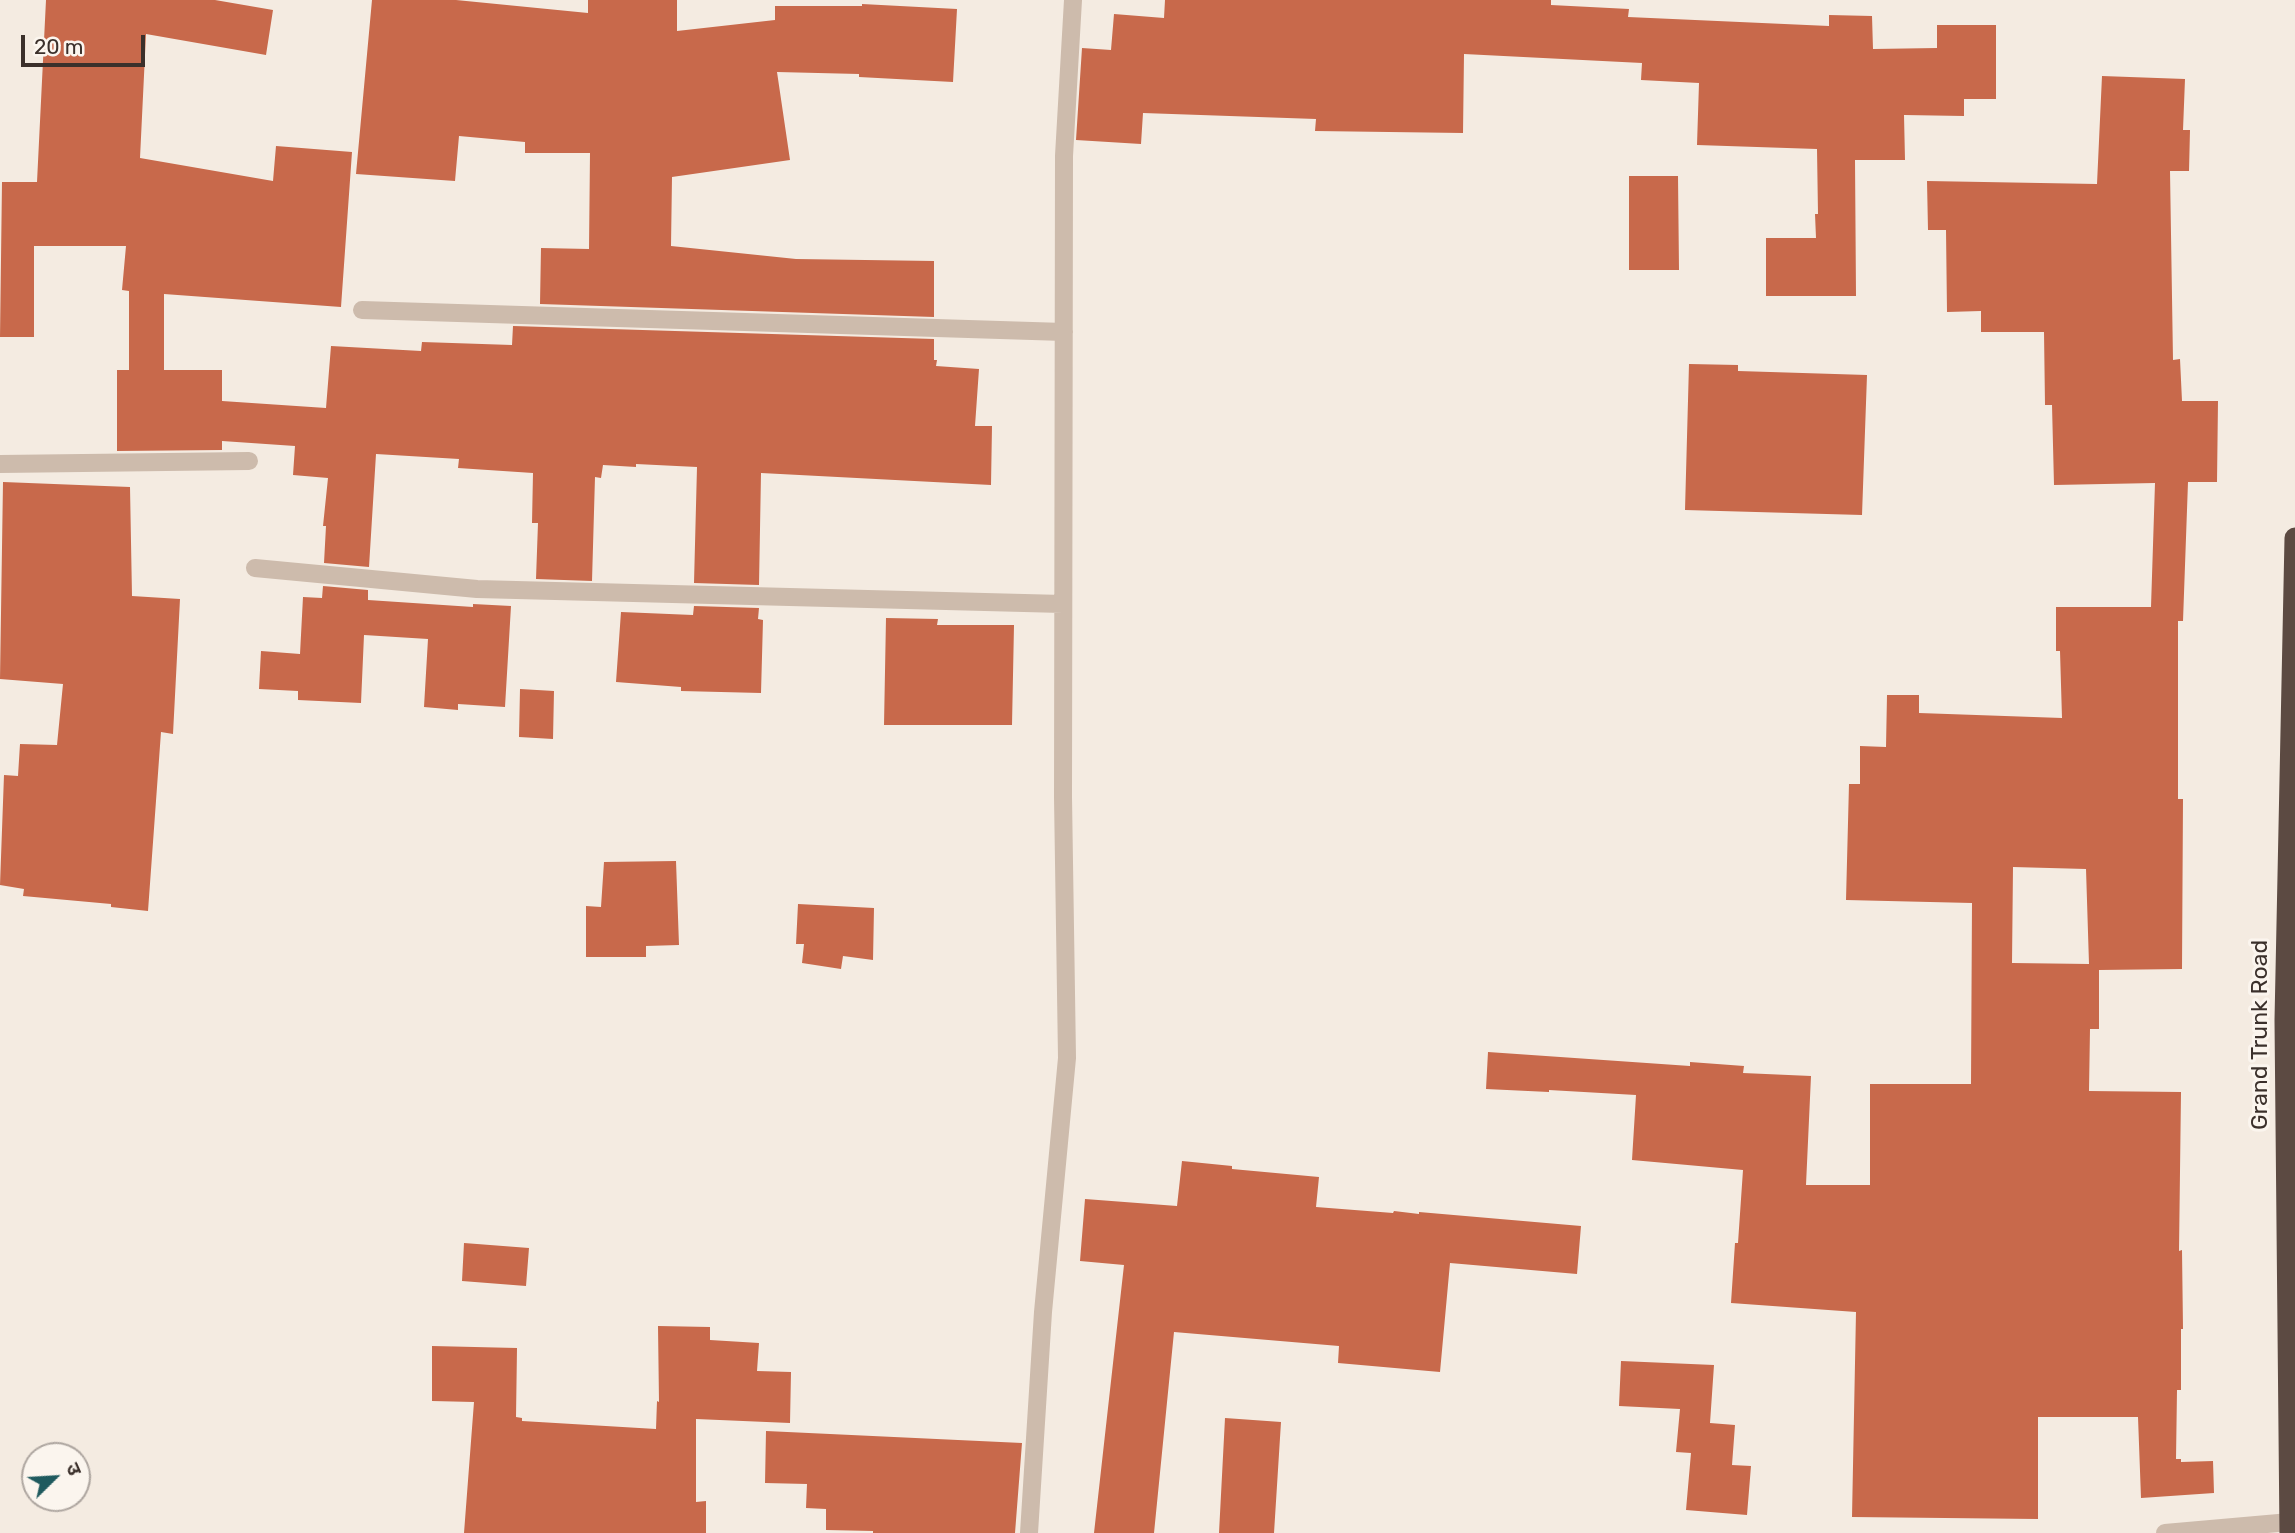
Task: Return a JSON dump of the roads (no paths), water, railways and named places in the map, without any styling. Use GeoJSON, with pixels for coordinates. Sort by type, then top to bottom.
{"type":"FeatureCollection","features":[{"type":"Feature","properties":{"kind":"highway","name":"Grand Trunk Road"},"geometry":{"type":"LineString","coordinates":[[2290,1527],[2285,1020],[2295,538]]}},
{"type":"Feature","properties":{"kind":"street"},"geometry":{"type":"LineString","coordinates":[[1028,1533],[1043,1312],[1067,1058],[1062,797],[1064,156],[1073,0]]}},
{"type":"Feature","properties":{"kind":"street"},"geometry":{"type":"LineString","coordinates":[[362,310],[1064,332]]}},
{"type":"Feature","properties":{"kind":"street"},"geometry":{"type":"LineString","coordinates":[[0,464],[249,461]]}},
{"type":"Feature","properties":{"kind":"street"},"geometry":{"type":"LineString","coordinates":[[255,568],[477,589],[1063,604]]}},
{"type":"Feature","properties":{"kind":"street"},"geometry":{"type":"LineString","coordinates":[[2165,1533],[2290,1527]]}}]}
